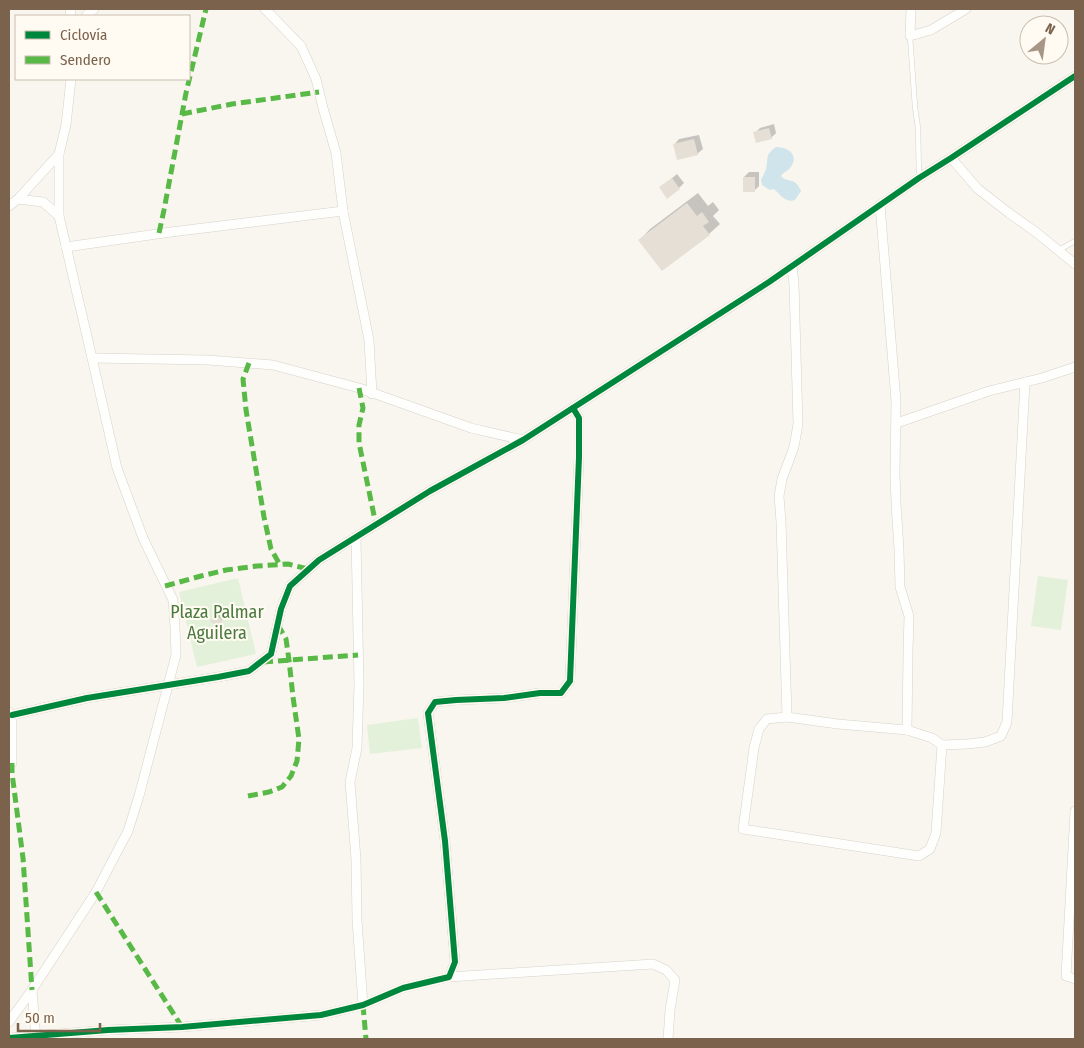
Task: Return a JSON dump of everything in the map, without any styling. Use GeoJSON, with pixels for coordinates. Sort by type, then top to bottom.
{"type":"FeatureCollection","features":[{"type":"Feature","properties":{"kind":"street"},"geometry":{"type":"LineString","coordinates":[[265,9],[302,46],[316,79],[322,108],[336,153],[344,211],[369,340],[372,394]]}},
{"type":"Feature","properties":{"kind":"street"},"geometry":{"type":"LineString","coordinates":[[911,9],[910,36],[931,30],[966,9]]}},
{"type":"Feature","properties":{"kind":"street"},"geometry":{"type":"LineString","coordinates":[[9,763],[12,763],[10,714],[87,698],[218,677],[249,670],[271,654],[281,609],[290,586],[319,560],[430,491],[523,440],[573,408],[769,282],[919,178],[1075,76]]}},
{"type":"Feature","properties":{"kind":"street"},"geometry":{"type":"LineString","coordinates":[[9,1022],[96,892],[128,831],[176,655],[173,600],[143,538],[117,468],[59,216],[59,154],[66,125],[71,80]]}},
{"type":"Feature","properties":{"kind":"street"},"geometry":{"type":"LineString","coordinates":[[9,206],[18,199],[59,154]]}},
{"type":"Feature","properties":{"kind":"street"},"geometry":{"type":"LineString","coordinates":[[951,158],[978,189],[1075,264]]}},
{"type":"Feature","properties":{"kind":"street"},"geometry":{"type":"LineString","coordinates":[[18,199],[43,202],[59,216]]}},
{"type":"Feature","properties":{"kind":"street"},"geometry":{"type":"LineString","coordinates":[[880,205],[894,359],[897,423],[895,474],[900,587],[909,616],[907,730]]}},
{"type":"Feature","properties":{"kind":"street"},"geometry":{"type":"LineString","coordinates":[[66,248],[171,232],[344,211]]}},
{"type":"Feature","properties":{"kind":"street"},"geometry":{"type":"LineString","coordinates":[[787,717],[779,496],[782,479],[794,447],[798,424],[792,266]]}},
{"type":"Feature","properties":{"kind":"street"},"geometry":{"type":"LineString","coordinates":[[92,358],[208,360],[273,365],[360,388],[372,394],[471,428],[523,440]]}},
{"type":"Feature","properties":{"kind":"street"},"geometry":{"type":"LineString","coordinates":[[897,423],[989,392],[1075,367]]}},
{"type":"Feature","properties":{"kind":"street"},"geometry":{"type":"LineString","coordinates":[[942,745],[936,833],[930,849],[919,856],[743,830],[754,748],[759,729],[767,719],[787,717],[907,730],[932,738],[942,745],[985,742],[1001,736],[1007,722],[1025,382]]}},
{"type":"Feature","properties":{"kind":"street"},"geometry":{"type":"LineString","coordinates":[[448,977],[456,962],[445,841],[428,713],[435,702],[504,698],[540,693],[561,694],[570,680],[579,458],[579,418],[573,408]]}},
{"type":"Feature","properties":{"kind":"street"},"geometry":{"type":"LineString","coordinates":[[356,537],[359,684],[357,748],[350,782],[356,859],[357,920],[363,1005]]}},
{"type":"Feature","properties":{"kind":"street"},"geometry":{"type":"LineString","coordinates":[[1075,810],[1066,976],[1075,979]]}},
{"type":"Feature","properties":{"kind":"street"},"geometry":{"type":"LineString","coordinates":[[9,1038],[36,1038],[108,1030],[182,1027],[321,1015],[363,1005],[403,988],[448,977],[653,964],[666,970],[675,980],[668,1039]]}},
{"type":"Feature","properties":{"kind":"street"},"geometry":{"type":"LineString","coordinates":[[32,990],[36,1038]]}},
{"type":"Feature","properties":{"kind":"lane"},"geometry":{"type":"LineString","coordinates":[[910,36],[918,128],[919,178]]}},
{"type":"Feature","properties":{"kind":"lane"},"geometry":{"type":"LineString","coordinates":[[1059,250],[1075,241]]}},
{"type":"Feature","properties":{"kind":"green space"},"geometry":{"type":"Polygon","coordinates":[[[1038,576],[1068,580],[1061,630],[1031,626],[1038,576]]]}},
{"type":"Feature","properties":{"kind":"green space","name":"Plaza Palmar Aguilera"},"geometry":{"type":"Polygon","coordinates":[[[238,578],[256,654],[197,667],[179,592],[238,578]]]}},
{"type":"Feature","properties":{"kind":"green space"},"geometry":{"type":"Polygon","coordinates":[[[418,718],[422,748],[370,754],[367,725],[418,718]]]}},
{"type":"Feature","properties":{"kind":"water"},"geometry":{"type":"Polygon","coordinates":[[[776,147],[788,150],[794,159],[789,169],[781,176],[799,186],[801,191],[795,200],[792,201],[781,196],[774,189],[770,190],[762,185],[761,180],[766,169],[768,155],[776,147]]]}},
{"type":"Feature","properties":{"kind":"building"},"geometry":{"type":"Polygon","coordinates":[[[769,128],[772,139],[756,143],[753,132],[769,128]]]}},
{"type":"Feature","properties":{"kind":"building"},"geometry":{"type":"Polygon","coordinates":[[[694,139],[698,155],[677,160],[673,144],[694,139]]]}},
{"type":"Feature","properties":{"kind":"building"},"geometry":{"type":"Polygon","coordinates":[[[743,177],[755,177],[755,192],[743,192],[743,177]]]}},
{"type":"Feature","properties":{"kind":"building"},"geometry":{"type":"Polygon","coordinates":[[[672,178],[680,189],[667,199],[659,187],[672,178]]]}},
{"type":"Feature","properties":{"kind":"building"},"geometry":{"type":"Polygon","coordinates":[[[687,203],[697,216],[702,212],[709,222],[703,226],[710,235],[662,271],[638,240],[687,203]]]}},
{"type":"Feature","properties":{"kind":"building"},"geometry":{"type":"Polygon","coordinates":[[[216,615],[223,621],[217,627],[210,621],[216,615]]]}},
{"type":"Feature","properties":{"kind":"marked path"},"geometry":{"type":"LineString","coordinates":[[190,76],[206,9]]}},
{"type":"Feature","properties":{"kind":"marked path"},"geometry":{"type":"LineString","coordinates":[[159,233],[189,80]]}},
{"type":"Feature","properties":{"kind":"marked path"},"geometry":{"type":"LineString","coordinates":[[182,114],[232,104],[319,92]]}},
{"type":"Feature","properties":{"kind":"marked path"},"geometry":{"type":"LineString","coordinates":[[249,363],[243,379],[246,410],[271,549],[280,565]]}},
{"type":"Feature","properties":{"kind":"marked path"},"geometry":{"type":"LineString","coordinates":[[359,388],[363,408],[359,425],[359,443],[376,525]]}},
{"type":"Feature","properties":{"kind":"marked path"},"geometry":{"type":"LineString","coordinates":[[165,586],[226,570],[257,566],[288,564],[308,569]]}},
{"type":"Feature","properties":{"kind":"marked path"},"geometry":{"type":"LineString","coordinates":[[248,796],[269,792],[282,787],[291,776],[297,761],[299,739],[289,660],[286,639],[278,625]]}},
{"type":"Feature","properties":{"kind":"marked path"},"geometry":{"type":"LineString","coordinates":[[263,662],[358,655]]}},
{"type":"Feature","properties":{"kind":"marked path"},"geometry":{"type":"LineString","coordinates":[[12,763],[23,858],[32,990]]}},
{"type":"Feature","properties":{"kind":"marked path"},"geometry":{"type":"LineString","coordinates":[[96,892],[182,1027]]}},
{"type":"Feature","properties":{"kind":"marked path"},"geometry":{"type":"LineString","coordinates":[[363,1005],[366,1039]]}},
{"type":"Feature","properties":{"kind":"cycle path"},"geometry":{"type":"LineString","coordinates":[[12,715],[87,698],[249,671],[271,654],[281,609],[290,586],[319,560],[430,491],[523,440],[769,282],[919,178],[1075,76]]}},
{"type":"Feature","properties":{"kind":"cycle path"},"geometry":{"type":"LineString","coordinates":[[9,1038],[108,1030],[182,1027],[321,1015],[363,1005],[403,988],[449,977],[455,962],[445,841],[428,713],[435,702],[561,693],[570,681],[579,457],[579,418],[573,408]]}}]}
